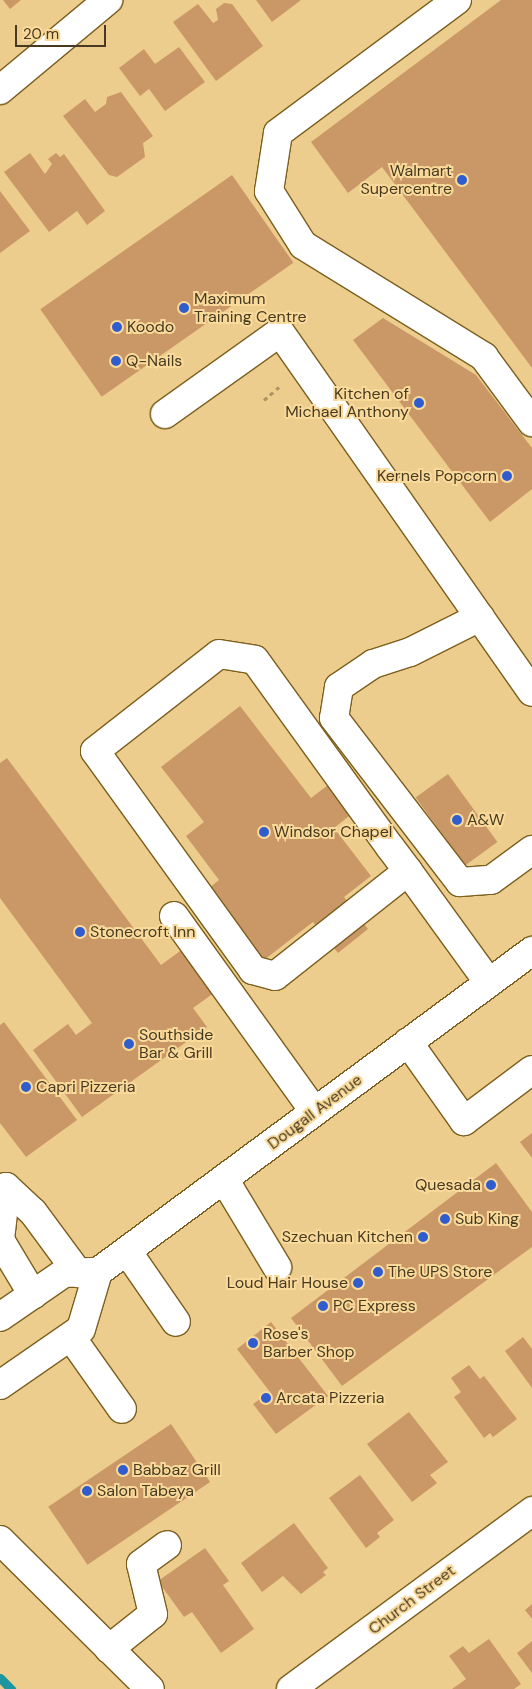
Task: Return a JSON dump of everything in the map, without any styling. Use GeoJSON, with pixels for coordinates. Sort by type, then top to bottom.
{"type":"FeatureCollection","features":[{"type":"Feature","properties":{"kind":"main road"},"geometry":{"type":"LineString","coordinates":[[0,90],[108,0]]}},
{"type":"Feature","properties":{"kind":"main road"},"geometry":{"type":"LineString","coordinates":[[457,0],[278,133],[269,191],[303,245],[484,356],[532,422]]}},
{"type":"Feature","properties":{"kind":"main road"},"geometry":{"type":"LineString","coordinates":[[165,414],[280,332],[532,692]]}},
{"type":"Feature","properties":{"kind":"main road"},"geometry":{"type":"LineString","coordinates":[[480,617],[410,652],[373,664],[339,687],[334,718],[460,882],[491,880],[532,850]]}},
{"type":"Feature","properties":{"kind":"main road"},"geometry":{"type":"LineString","coordinates":[[408,871],[275,976],[253,970],[163,850],[95,751],[219,654],[255,660],[408,871],[489,983]]}},
{"type":"Feature","properties":{"kind":"main road"},"geometry":{"type":"LineString","coordinates":[[174,916],[315,1112]]}},
{"type":"Feature","properties":{"kind":"main road","name":"Dougall Avenue"},"geometry":{"type":"LineString","coordinates":[[0,1317],[64,1273],[88,1272],[127,1251],[532,951]]}},
{"type":"Feature","properties":{"kind":"main road"},"geometry":{"type":"LineString","coordinates":[[408,1042],[464,1121],[532,1070]]}},
{"type":"Feature","properties":{"kind":"main road"},"geometry":{"type":"LineString","coordinates":[[224,1179],[277,1267]]}},
{"type":"Feature","properties":{"kind":"main road"},"geometry":{"type":"LineString","coordinates":[[0,1385],[82,1329],[88,1272],[33,1212],[6,1187],[0,1240],[33,1295]]}},
{"type":"Feature","properties":{"kind":"main road"},"geometry":{"type":"LineString","coordinates":[[127,1251],[176,1322]]}},
{"type":"Feature","properties":{"kind":"main road"},"geometry":{"type":"LineString","coordinates":[[70,1336],[122,1409]]}},
{"type":"Feature","properties":{"kind":"main road","name":"Church Street"},"geometry":{"type":"LineString","coordinates":[[291,1689],[532,1511]]}},
{"type":"Feature","properties":{"kind":"main road"},"geometry":{"type":"LineString","coordinates":[[0,1540],[150,1689]]}},
{"type":"Feature","properties":{"kind":"main road"},"geometry":{"type":"LineString","coordinates":[[110,1649],[153,1614],[141,1564],[167,1545]]}},
{"type":"Feature","properties":{"kind":"path"},"geometry":{"type":"LineString","coordinates":[[264,400],[286,381]]}},
{"type":"Feature","properties":{"kind":"building"},"geometry":{"type":"Polygon","coordinates":[[[3,0],[21,0],[10,9],[3,0]]]}},
{"type":"Feature","properties":{"kind":"building"},"geometry":{"type":"Polygon","coordinates":[[[256,0],[301,0],[272,22],[256,0]]]}},
{"type":"Feature","properties":{"kind":"building","name":"Walmart Supercentre"},"geometry":{"type":"Polygon","coordinates":[[[501,0],[532,0],[532,368],[382,167],[348,193],[311,142],[501,0]]]}},
{"type":"Feature","properties":{"kind":"building"},"geometry":{"type":"Polygon","coordinates":[[[224,3],[232,4],[263,46],[216,81],[173,22],[198,4],[213,23],[218,20],[216,9],[224,3]]]}},
{"type":"Feature","properties":{"kind":"building"},"geometry":{"type":"Polygon","coordinates":[[[179,47],[205,82],[165,111],[149,89],[140,96],[119,68],[144,49],[155,64],[179,47]]]}},
{"type":"Feature","properties":{"kind":"building"},"geometry":{"type":"Polygon","coordinates":[[[121,92],[153,136],[143,143],[145,157],[117,177],[109,175],[63,116],[85,99],[95,112],[106,104],[107,97],[121,92]]]}},
{"type":"Feature","properties":{"kind":"building"},"geometry":{"type":"Polygon","coordinates":[[[30,153],[45,174],[52,164],[48,159],[56,153],[60,157],[64,154],[105,211],[87,225],[77,211],[49,232],[4,172],[30,153]]]}},
{"type":"Feature","properties":{"kind":"building"},"geometry":{"type":"Polygon","coordinates":[[[232,175],[293,263],[102,397],[40,309],[232,175]]]}},
{"type":"Feature","properties":{"kind":"building"},"geometry":{"type":"Polygon","coordinates":[[[0,191],[30,231],[0,253],[0,191]]]}},
{"type":"Feature","properties":{"kind":"building"},"geometry":{"type":"Polygon","coordinates":[[[383,318],[476,375],[532,448],[532,489],[490,522],[353,340],[383,318]]]}},
{"type":"Feature","properties":{"kind":"building","name":"Windsor Chapel"},"geometry":{"type":"Polygon","coordinates":[[[240,706],[311,798],[336,779],[358,809],[334,828],[371,876],[344,897],[368,929],[338,953],[313,922],[264,960],[208,889],[219,880],[186,836],[204,822],[161,767],[240,706]]]}},
{"type":"Feature","properties":{"kind":"building","name":"Stonecroft Inn"},"geometry":{"type":"Polygon","coordinates":[[[7,758],[161,965],[187,946],[218,990],[193,1008],[207,1027],[82,1117],[33,1050],[68,1024],[76,1035],[92,1023],[0,898],[0,763],[7,758]]]}},
{"type":"Feature","properties":{"kind":"building","name":"A&W"},"geometry":{"type":"Polygon","coordinates":[[[448,774],[497,842],[465,865],[416,798],[448,774]]]}},
{"type":"Feature","properties":{"kind":"building","name":"Capri Pizzeria"},"geometry":{"type":"Polygon","coordinates":[[[4,1022],[77,1120],[26,1157],[0,1123],[0,1025],[4,1022]]]}},
{"type":"Feature","properties":{"kind":"building"},"geometry":{"type":"Polygon","coordinates":[[[532,1133],[532,1158],[520,1142],[532,1133]]]}},
{"type":"Feature","properties":{"kind":"building"},"geometry":{"type":"Polygon","coordinates":[[[496,1163],[532,1212],[532,1247],[342,1386],[291,1318],[496,1163]]]}},
{"type":"Feature","properties":{"kind":"building"},"geometry":{"type":"Polygon","coordinates":[[[271,1322],[328,1396],[276,1434],[253,1404],[270,1392],[237,1349],[271,1322]]]}},
{"type":"Feature","properties":{"kind":"building"},"geometry":{"type":"Polygon","coordinates":[[[523,1337],[532,1349],[532,1388],[505,1351],[523,1337]]]}},
{"type":"Feature","properties":{"kind":"building"},"geometry":{"type":"Polygon","coordinates":[[[469,1365],[480,1379],[484,1376],[517,1419],[493,1437],[490,1433],[484,1438],[454,1397],[461,1392],[451,1378],[469,1365]]]}},
{"type":"Feature","properties":{"kind":"building"},"geometry":{"type":"Polygon","coordinates":[[[409,1412],[448,1462],[430,1475],[437,1483],[412,1502],[367,1444],[409,1412]]]}},
{"type":"Feature","properties":{"kind":"building"},"geometry":{"type":"Polygon","coordinates":[[[171,1424],[210,1482],[87,1565],[48,1507],[171,1424]]]}},
{"type":"Feature","properties":{"kind":"building"},"geometry":{"type":"Polygon","coordinates":[[[360,1475],[394,1520],[377,1533],[380,1537],[366,1548],[329,1498],[360,1475]]]}},
{"type":"Feature","properties":{"kind":"building"},"geometry":{"type":"Polygon","coordinates":[[[294,1523],[328,1568],[323,1572],[326,1575],[301,1594],[283,1576],[262,1592],[241,1563],[294,1523]]]}},
{"type":"Feature","properties":{"kind":"building"},"geometry":{"type":"Polygon","coordinates":[[[205,1548],[229,1581],[223,1585],[254,1629],[221,1653],[192,1612],[184,1617],[158,1581],[205,1548]]]}},
{"type":"Feature","properties":{"kind":"building"},"geometry":{"type":"Polygon","coordinates":[[[532,1604],[532,1619],[525,1610],[532,1604]]]}},
{"type":"Feature","properties":{"kind":"building"},"geometry":{"type":"Polygon","coordinates":[[[489,1639],[521,1684],[514,1689],[452,1689],[466,1679],[449,1656],[463,1646],[469,1653],[489,1639]]]}},
{"type":"Feature","properties":{"kind":"building"},"geometry":{"type":"Polygon","coordinates":[[[532,1641],[532,1673],[517,1653],[532,1641]]]}},
{"type":"Feature","properties":{"kind":"waterway"},"geometry":{"type":"LineString","coordinates":[[0,1678],[11,1689]]}},
{"type":"Feature","properties":{"kind":"place","name":"Walmart Supercentre"},"geometry":{"type":"Point","coordinates":[462,180]}},
{"type":"Feature","properties":{"kind":"place","name":"Maximum Training Centre"},"geometry":{"type":"Point","coordinates":[184,308]}},
{"type":"Feature","properties":{"kind":"place","name":"Koodo"},"geometry":{"type":"Point","coordinates":[117,327]}},
{"type":"Feature","properties":{"kind":"place","name":"Q-Nails"},"geometry":{"type":"Point","coordinates":[116,361]}},
{"type":"Feature","properties":{"kind":"place","name":"Kitchen of Michael Anthony"},"geometry":{"type":"Point","coordinates":[419,403]}},
{"type":"Feature","properties":{"kind":"place","name":"Kernels Popcorn"},"geometry":{"type":"Point","coordinates":[507,476]}},
{"type":"Feature","properties":{"kind":"place","name":"A&W"},"geometry":{"type":"Point","coordinates":[457,820]}},
{"type":"Feature","properties":{"kind":"place","name":"Windsor Chapel"},"geometry":{"type":"Point","coordinates":[264,832]}},
{"type":"Feature","properties":{"kind":"place","name":"Stonecroft Inn"},"geometry":{"type":"Point","coordinates":[80,932]}},
{"type":"Feature","properties":{"kind":"place","name":"Southside Bar & Grill"},"geometry":{"type":"Point","coordinates":[129,1044]}},
{"type":"Feature","properties":{"kind":"place","name":"Capri Pizzeria"},"geometry":{"type":"Point","coordinates":[26,1087]}},
{"type":"Feature","properties":{"kind":"place","name":"Quesada"},"geometry":{"type":"Point","coordinates":[491,1185]}},
{"type":"Feature","properties":{"kind":"place","name":"Sub King"},"geometry":{"type":"Point","coordinates":[445,1219]}},
{"type":"Feature","properties":{"kind":"place","name":"Szechuan Kitchen"},"geometry":{"type":"Point","coordinates":[423,1237]}},
{"type":"Feature","properties":{"kind":"place","name":"The UPS Store"},"geometry":{"type":"Point","coordinates":[378,1272]}},
{"type":"Feature","properties":{"kind":"place","name":"Loud Hair House"},"geometry":{"type":"Point","coordinates":[358,1283]}},
{"type":"Feature","properties":{"kind":"place","name":"PC Express"},"geometry":{"type":"Point","coordinates":[323,1306]}},
{"type":"Feature","properties":{"kind":"place","name":"Rose's Barber Shop"},"geometry":{"type":"Point","coordinates":[253,1343]}},
{"type":"Feature","properties":{"kind":"place","name":"Arcata Pizzeria"},"geometry":{"type":"Point","coordinates":[266,1398]}},
{"type":"Feature","properties":{"kind":"place","name":"Babbaz Grill"},"geometry":{"type":"Point","coordinates":[123,1470]}},
{"type":"Feature","properties":{"kind":"place","name":"Salon Tabeya"},"geometry":{"type":"Point","coordinates":[87,1491]}}]}
